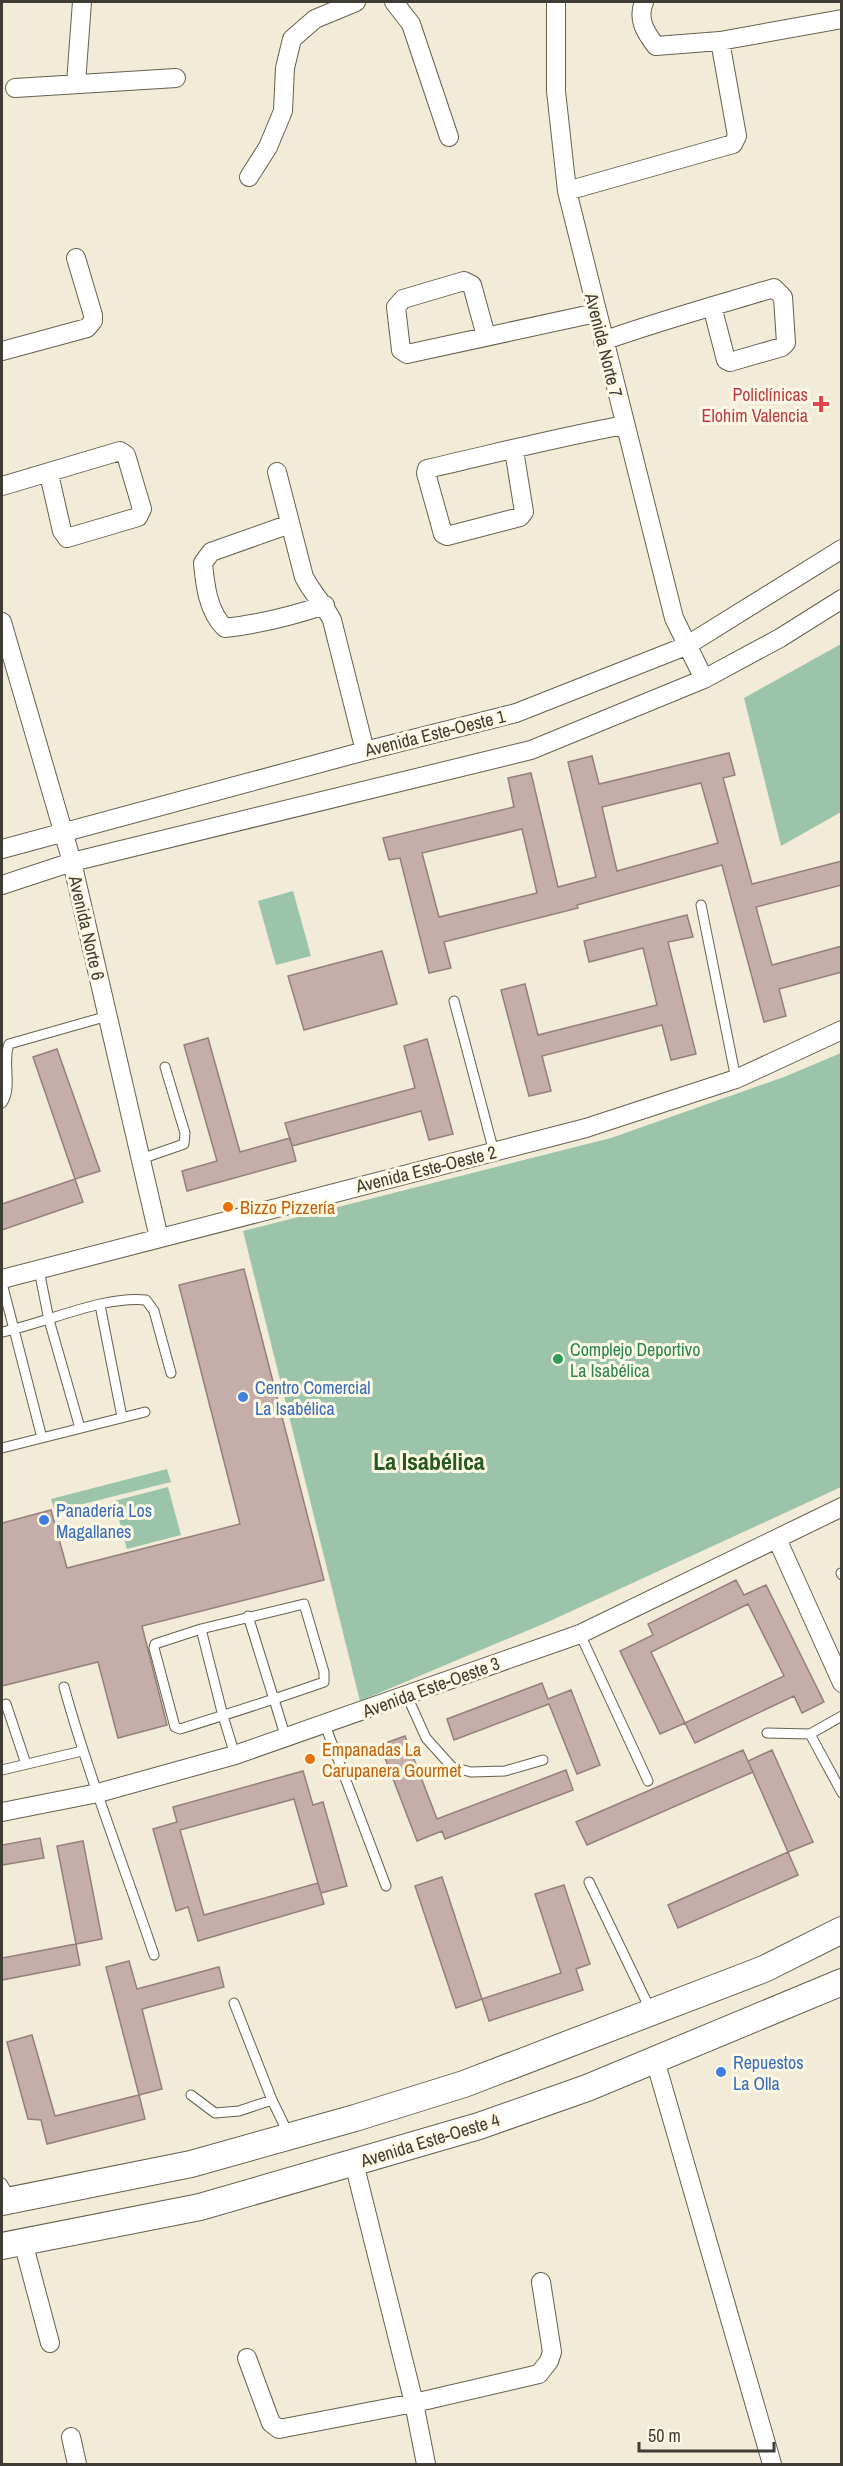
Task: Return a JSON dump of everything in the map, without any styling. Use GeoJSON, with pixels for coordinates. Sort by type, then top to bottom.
{"type":"FeatureCollection","features":[{"type":"Feature","properties":{"kind":"main road"},"geometry":{"type":"LineString","coordinates":[[5,2195],[191,2164],[464,2084],[764,1969],[842,1930]]}},
{"type":"Feature","properties":{"kind":"main road","name":"Avenida Este-Oeste 4"},"geometry":{"type":"LineString","coordinates":[[12,2244],[200,2207],[479,2126],[587,2088],[842,1982]]}},
{"type":"Feature","properties":{"kind":"street"},"geometry":{"type":"LineString","coordinates":[[76,84],[82,2]]}},
{"type":"Feature","properties":{"kind":"street"},"geometry":{"type":"LineString","coordinates":[[249,177],[268,147],[283,111],[285,68],[292,39],[315,19],[356,2]]}},
{"type":"Feature","properties":{"kind":"street"},"geometry":{"type":"LineString","coordinates":[[394,2],[411,24],[449,137]]}},
{"type":"Feature","properties":{"kind":"street","name":"Avenida Norte 7"},"geometry":{"type":"LineString","coordinates":[[556,2],[556,91],[567,191],[674,618],[704,679]]}},
{"type":"Feature","properties":{"kind":"street"},"geometry":{"type":"LineString","coordinates":[[644,2],[641,10],[644,31],[656,46],[720,41],[842,19]]}},
{"type":"Feature","properties":{"kind":"street"},"geometry":{"type":"LineString","coordinates":[[567,191],[733,144],[737,136],[720,41]]}},
{"type":"Feature","properties":{"kind":"street"},"geometry":{"type":"LineString","coordinates":[[15,88],[176,78]]}},
{"type":"Feature","properties":{"kind":"street"},"geometry":{"type":"LineString","coordinates":[[2,351],[87,328],[93,321],[76,258]]}},
{"type":"Feature","properties":{"kind":"street"},"geometry":{"type":"LineString","coordinates":[[486,336],[472,285],[464,281],[403,299],[396,307],[401,350],[407,354],[596,313]]}},
{"type":"Feature","properties":{"kind":"street"},"geometry":{"type":"LineString","coordinates":[[603,341],[712,306],[774,288],[783,297],[786,343],[782,347],[762,353],[730,362],[726,360],[712,306]]}},
{"type":"Feature","properties":{"kind":"street"},"geometry":{"type":"LineString","coordinates":[[514,450],[524,512],[520,517],[447,536],[443,534],[426,473],[427,469],[514,450],[551,439],[625,425]]}},
{"type":"Feature","properties":{"kind":"street"},"geometry":{"type":"LineString","coordinates":[[2,486],[49,474],[120,451],[126,455],[142,509],[138,517],[67,538],[62,531],[49,474]]}},
{"type":"Feature","properties":{"kind":"street"},"geometry":{"type":"LineString","coordinates":[[277,472],[304,577],[310,589],[325,605],[332,620],[365,751]]}},
{"type":"Feature","properties":{"kind":"street"},"geometry":{"type":"LineString","coordinates":[[290,524],[211,552],[202,563],[205,586],[216,620],[225,628],[247,626],[285,618],[325,605]]}},
{"type":"Feature","properties":{"kind":"street","name":"Avenida Este-Oeste 1"},"geometry":{"type":"LineString","coordinates":[[2,849],[365,751],[516,713],[686,646],[842,549]]}},
{"type":"Feature","properties":{"kind":"street"},"geometry":{"type":"LineString","coordinates":[[2,885],[72,862],[531,750],[704,679],[780,638],[842,599]]}},
{"type":"Feature","properties":{"kind":"street","name":"Avenida Norte 6"},"geometry":{"type":"LineString","coordinates":[[2,622],[72,862],[159,1238]]}},
{"type":"Feature","properties":{"kind":"street","name":"Avenida Este-Oeste 2"},"geometry":{"type":"LineString","coordinates":[[2,1281],[159,1238],[586,1128],[736,1079],[842,1030]]}},
{"type":"Feature","properties":{"kind":"street","name":"Avenida Este-Oeste 3"},"geometry":{"type":"LineString","coordinates":[[2,1812],[98,1793],[235,1755],[580,1634],[842,1507]]}},
{"type":"Feature","properties":{"kind":"street"},"geometry":{"type":"LineString","coordinates":[[777,1539],[841,1679]]}},
{"type":"Feature","properties":{"kind":"street"},"geometry":{"type":"LineString","coordinates":[[655,2060],[772,2464]]}},
{"type":"Feature","properties":{"kind":"street"},"geometry":{"type":"LineString","coordinates":[[354,2163],[414,2403],[426,2464]]}},
{"type":"Feature","properties":{"kind":"street"},"geometry":{"type":"LineString","coordinates":[[12,2244],[50,2343]]}},
{"type":"Feature","properties":{"kind":"street"},"geometry":{"type":"LineString","coordinates":[[247,2358],[271,2423],[279,2429],[414,2403],[539,2374],[549,2361],[552,2352],[541,2282]]}},
{"type":"Feature","properties":{"kind":"street"},"geometry":{"type":"LineString","coordinates":[[71,2437],[77,2464]]}},
{"type":"Feature","properties":{"kind":"lane"},"geometry":{"type":"LineString","coordinates":[[701,905],[736,1079]]}},
{"type":"Feature","properties":{"kind":"lane"},"geometry":{"type":"LineString","coordinates":[[454,1001],[494,1152]]}},
{"type":"Feature","properties":{"kind":"lane"},"geometry":{"type":"LineString","coordinates":[[2,1103],[6,1093],[5,1054],[9,1044],[108,1016]]}},
{"type":"Feature","properties":{"kind":"lane"},"geometry":{"type":"LineString","coordinates":[[141,1159],[184,1144],[185,1133],[165,1067]]}},
{"type":"Feature","properties":{"kind":"lane"},"geometry":{"type":"LineString","coordinates":[[39,1270],[49,1320],[80,1428]]}},
{"type":"Feature","properties":{"kind":"lane"},"geometry":{"type":"LineString","coordinates":[[2,1281],[42,1438]]}},
{"type":"Feature","properties":{"kind":"lane"},"geometry":{"type":"LineString","coordinates":[[2,1332],[100,1305],[131,1299],[146,1300],[154,1311],[171,1373]]}},
{"type":"Feature","properties":{"kind":"lane"},"geometry":{"type":"LineString","coordinates":[[100,1305],[122,1417]]}},
{"type":"Feature","properties":{"kind":"lane"},"geometry":{"type":"LineString","coordinates":[[2,1448],[145,1412]]}},
{"type":"Feature","properties":{"kind":"lane"},"geometry":{"type":"LineString","coordinates":[[304,1604],[324,1672],[324,1682],[180,1729],[175,1727],[154,1654],[155,1644],[248,1616],[304,1604]]}},
{"type":"Feature","properties":{"kind":"lane"},"geometry":{"type":"LineString","coordinates":[[248,1616],[286,1738]]}},
{"type":"Feature","properties":{"kind":"lane"},"geometry":{"type":"LineString","coordinates":[[201,1629],[235,1755]]}},
{"type":"Feature","properties":{"kind":"lane"},"geometry":{"type":"LineString","coordinates":[[580,1634],[648,1781]]}},
{"type":"Feature","properties":{"kind":"lane"},"geometry":{"type":"LineString","coordinates":[[64,1687],[82,1751],[154,1955]]}},
{"type":"Feature","properties":{"kind":"lane"},"geometry":{"type":"LineString","coordinates":[[407,1696],[426,1738],[452,1767],[471,1772],[505,1771],[543,1760]]}},
{"type":"Feature","properties":{"kind":"lane"},"geometry":{"type":"LineString","coordinates":[[6,1704],[26,1764]]}},
{"type":"Feature","properties":{"kind":"lane"},"geometry":{"type":"LineString","coordinates":[[767,1733],[810,1734],[842,1716]]}},
{"type":"Feature","properties":{"kind":"lane"},"geometry":{"type":"LineString","coordinates":[[325,1725],[386,1886]]}},
{"type":"Feature","properties":{"kind":"lane"},"geometry":{"type":"LineString","coordinates":[[810,1734],[842,1793]]}},
{"type":"Feature","properties":{"kind":"lane"},"geometry":{"type":"LineString","coordinates":[[2,1770],[82,1751]]}},
{"type":"Feature","properties":{"kind":"lane"},"geometry":{"type":"LineString","coordinates":[[589,1882],[652,2013]]}},
{"type":"Feature","properties":{"kind":"lane"},"geometry":{"type":"LineString","coordinates":[[234,2003],[272,2100],[290,2136]]}},
{"type":"Feature","properties":{"kind":"lane"},"geometry":{"type":"LineString","coordinates":[[191,2095],[215,2113],[239,2111],[272,2100]]}},
{"type":"Feature","properties":{"kind":"green space"},"geometry":{"type":"Polygon","coordinates":[[[841,644],[841,812],[781,846],[744,698],[841,644]]]}},
{"type":"Feature","properties":{"kind":"green space"},"geometry":{"type":"Polygon","coordinates":[[[293,891],[311,956],[276,965],[258,901],[293,891]]]}},
{"type":"Feature","properties":{"kind":"green space","name":"Complejo Deportivo La Isabélica"},"geometry":{"type":"Polygon","coordinates":[[[841,1053],[841,1487],[550,1621],[360,1701],[243,1231],[611,1138],[784,1077],[841,1053]]]}},
{"type":"Feature","properties":{"kind":"green space"},"geometry":{"type":"Polygon","coordinates":[[[167,1469],[171,1482],[55,1511],[51,1499],[167,1469]]]}},
{"type":"Feature","properties":{"kind":"green space"},"geometry":{"type":"Polygon","coordinates":[[[168,1487],[181,1535],[127,1549],[114,1501],[168,1487]]]}},
{"type":"Feature","properties":{"kind":"building"},"geometry":{"type":"Polygon","coordinates":[[[729,753],[735,775],[723,778],[752,884],[842,861],[842,885],[756,907],[772,965],[842,946],[842,972],[779,989],[786,1016],[764,1022],[722,865],[577,905],[578,908],[444,942],[451,968],[429,973],[400,858],[389,860],[383,838],[514,807],[508,778],[531,773],[558,887],[596,877],[568,762],[592,756],[599,784],[729,753]],[[701,783],[602,807],[617,871],[718,843],[701,783]],[[522,829],[422,853],[439,917],[537,893],[522,829]]]}},
{"type":"Feature","properties":{"kind":"building"},"geometry":{"type":"Polygon","coordinates":[[[687,915],[693,937],[668,942],[696,1054],[671,1060],[662,1025],[542,1056],[551,1091],[529,1096],[501,990],[525,984],[538,1035],[657,1005],[643,948],[589,962],[584,941],[687,915]]]}},
{"type":"Feature","properties":{"kind":"building"},"geometry":{"type":"Polygon","coordinates":[[[382,951],[397,1004],[304,1030],[288,976],[382,951]]]}},
{"type":"Feature","properties":{"kind":"building"},"geometry":{"type":"Polygon","coordinates":[[[208,1038],[240,1152],[290,1138],[296,1161],[187,1191],[182,1171],[217,1161],[184,1045],[208,1038]]]}},
{"type":"Feature","properties":{"kind":"building"},"geometry":{"type":"Polygon","coordinates":[[[427,1039],[453,1134],[429,1140],[421,1111],[292,1146],[285,1123],[415,1088],[404,1046],[427,1039]]]}},
{"type":"Feature","properties":{"kind":"building"},"geometry":{"type":"Polygon","coordinates":[[[57,1049],[100,1171],[75,1179],[33,1057],[57,1049]]]}},
{"type":"Feature","properties":{"kind":"building"},"geometry":{"type":"Polygon","coordinates":[[[75,1179],[83,1202],[2,1230],[2,1204],[75,1179]]]}},
{"type":"Feature","properties":{"kind":"building","name":"Centro Comercial La Isabélica"},"geometry":{"type":"Polygon","coordinates":[[[244,1269],[324,1580],[142,1626],[167,1725],[118,1738],[98,1662],[2,1686],[2,1523],[51,1510],[67,1568],[240,1524],[179,1285],[244,1269]]]}},
{"type":"Feature","properties":{"kind":"building"},"geometry":{"type":"Polygon","coordinates":[[[736,1580],[744,1595],[766,1585],[824,1702],[802,1713],[794,1696],[695,1743],[685,1723],[660,1734],[620,1651],[653,1635],[648,1624],[736,1580]],[[748,1604],[651,1652],[685,1723],[784,1676],[748,1604]]]}},
{"type":"Feature","properties":{"kind":"building"},"geometry":{"type":"Polygon","coordinates":[[[542,1683],[548,1699],[571,1690],[600,1765],[577,1774],[549,1704],[454,1740],[447,1719],[542,1683]]]}},
{"type":"Feature","properties":{"kind":"building"},"geometry":{"type":"Polygon","coordinates":[[[405,1736],[437,1819],[566,1770],[573,1790],[445,1839],[442,1831],[417,1841],[380,1745],[405,1736]]]}},
{"type":"Feature","properties":{"kind":"building"},"geometry":{"type":"Polygon","coordinates":[[[743,1750],[753,1772],[587,1845],[576,1822],[743,1750]]]}},
{"type":"Feature","properties":{"kind":"building"},"geometry":{"type":"Polygon","coordinates":[[[772,1750],[813,1842],[788,1852],[748,1761],[772,1750]]]}},
{"type":"Feature","properties":{"kind":"building"},"geometry":{"type":"Polygon","coordinates":[[[303,1771],[313,1805],[323,1802],[347,1886],[321,1893],[318,1883],[324,1904],[198,1941],[188,1907],[176,1911],[153,1829],[177,1822],[173,1807],[303,1771]],[[294,1799],[180,1830],[204,1915],[318,1883],[294,1799]]]}},
{"type":"Feature","properties":{"kind":"building"},"geometry":{"type":"Polygon","coordinates":[[[40,1838],[44,1858],[2,1865],[2,1845],[40,1838]]]}},
{"type":"Feature","properties":{"kind":"building"},"geometry":{"type":"Polygon","coordinates":[[[83,1841],[102,1939],[76,1944],[57,1846],[83,1841]]]}},
{"type":"Feature","properties":{"kind":"building"},"geometry":{"type":"Polygon","coordinates":[[[788,1852],[798,1875],[678,1928],[668,1905],[788,1852]]]}},
{"type":"Feature","properties":{"kind":"building"},"geometry":{"type":"Polygon","coordinates":[[[442,1877],[482,1999],[456,2008],[415,1886],[442,1877]]]}},
{"type":"Feature","properties":{"kind":"building"},"geometry":{"type":"Polygon","coordinates":[[[564,1885],[590,1964],[576,1969],[583,1990],[489,2021],[482,1999],[561,1973],[535,1894],[564,1885]]]}},
{"type":"Feature","properties":{"kind":"building"},"geometry":{"type":"Polygon","coordinates":[[[76,1944],[80,1965],[2,1980],[2,1958],[76,1944]]]}},
{"type":"Feature","properties":{"kind":"building"},"geometry":{"type":"Polygon","coordinates":[[[129,1961],[137,1989],[219,1967],[224,1987],[142,2009],[162,2089],[139,2095],[106,1967],[129,1961]]]}},
{"type":"Feature","properties":{"kind":"building"},"geometry":{"type":"Polygon","coordinates":[[[32,2035],[55,2116],[139,2095],[145,2119],[47,2144],[41,2120],[28,2119],[7,2042],[32,2035]]]}},
{"type":"Feature","properties":{"kind":"place","name":"Policlínicas Elohim Valencia"},"geometry":{"type":"Point","coordinates":[821,404]}},
{"type":"Feature","properties":{"kind":"place","name":"Bizzo Pizzería"},"geometry":{"type":"Point","coordinates":[228,1207]}},
{"type":"Feature","properties":{"kind":"place","name":"Complejo Deportivo La Isabélica"},"geometry":{"type":"Point","coordinates":[558,1359]}},
{"type":"Feature","properties":{"kind":"place","name":"Centro Comercial La Isabélica"},"geometry":{"type":"Point","coordinates":[243,1397]}},
{"type":"Feature","properties":{"kind":"place","name":"Panadería Los Magallanes"},"geometry":{"type":"Point","coordinates":[44,1520]}},
{"type":"Feature","properties":{"kind":"place","name":"Empanadas La Carupanera Gourmet"},"geometry":{"type":"Point","coordinates":[310,1759]}},
{"type":"Feature","properties":{"kind":"place","name":"Repuestos La Olla"},"geometry":{"type":"Point","coordinates":[721,2072]}},
{"type":"Feature","properties":{"kind":"district","name":"La Isabélica"},"geometry":{"type":"Point","coordinates":[429,1461]}}]}
